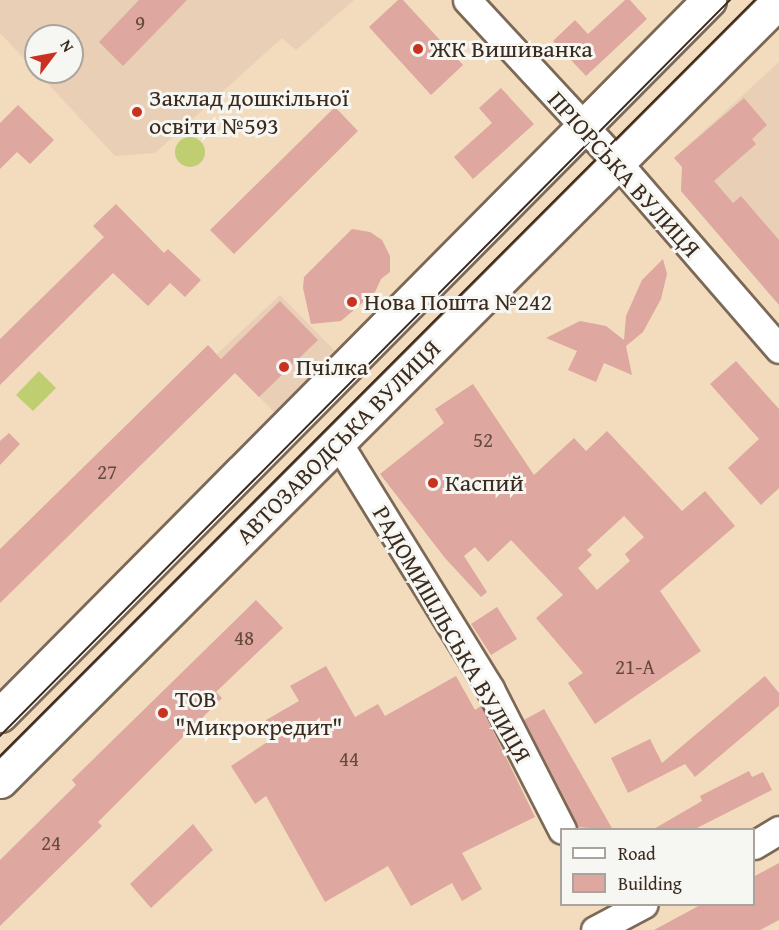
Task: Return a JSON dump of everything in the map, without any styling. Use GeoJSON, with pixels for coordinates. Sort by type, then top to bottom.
{"type":"FeatureCollection","features":[{"type":"Feature","properties":{"kind":"main road","name":"АВТОЗАВОДСЬКА ВУЛИЦЯ"},"geometry":{"type":"LineString","coordinates":[[0,715],[709,0]]}},
{"type":"Feature","properties":{"kind":"main road","name":"АВТОЗАВОДСЬКА ВУЛИЦЯ"},"geometry":{"type":"LineString","coordinates":[[0,781],[337,441],[779,1]]}},
{"type":"Feature","properties":{"kind":"street","name":"ПРІОРСЬКА ВУЛИЦЯ"},"geometry":{"type":"LineString","coordinates":[[467,0],[583,128],[618,163],[779,349]]}},
{"type":"Feature","properties":{"kind":"street","name":"РАДОМИШЛЬСЬКА ВУЛИЦЯ"},"geometry":{"type":"LineString","coordinates":[[337,441],[490,689],[561,828]]}},
{"type":"Feature","properties":{"kind":"street"},"geometry":{"type":"LineString","coordinates":[[755,844],[779,830]]}},
{"type":"Feature","properties":{"kind":"street"},"geometry":{"type":"LineString","coordinates":[[602,919],[638,906]]}},
{"type":"Feature","properties":{"kind":"shaded area","name":"Заклад дошкільної освіти №593"},"geometry":{"type":"Polygon","coordinates":[[[0,0],[354,0],[296,50],[282,38],[155,153],[115,156],[48,84],[84,84],[84,24],[24,24],[24,58],[0,33],[0,0]]]}},
{"type":"Feature","properties":{"kind":"shaded area"},"geometry":{"type":"Polygon","coordinates":[[[779,62],[779,305],[681,191],[682,167],[674,158],[779,62]]]}},
{"type":"Feature","properties":{"kind":"shaded area"},"geometry":{"type":"Polygon","coordinates":[[[280,295],[337,353],[275,413],[217,354],[280,295]]]}},
{"type":"Feature","properties":{"kind":"green space"},"geometry":{"type":"Polygon","coordinates":[[[190,137],[196,138],[204,146],[204,158],[196,166],[190,167],[184,166],[176,158],[175,152],[176,146],[184,138],[190,137]]]}},
{"type":"Feature","properties":{"kind":"green space"},"geometry":{"type":"Polygon","coordinates":[[[39,371],[56,388],[33,411],[16,395],[39,371]]]}},
{"type":"Feature","properties":{"kind":"building"},"geometry":{"type":"Polygon","coordinates":[[[139,0],[187,0],[123,66],[99,42],[139,0]]]}},
{"type":"Feature","properties":{"kind":"building","name":"ЖК Вишиванка"},"geometry":{"type":"Polygon","coordinates":[[[398,0],[403,0],[463,65],[431,95],[369,27],[398,0]]]}},
{"type":"Feature","properties":{"kind":"building"},"geometry":{"type":"Polygon","coordinates":[[[625,0],[630,0],[647,19],[586,76],[553,41],[575,20],[588,34],[625,0]]]}},
{"type":"Feature","properties":{"kind":"building"},"geometry":{"type":"Polygon","coordinates":[[[501,88],[534,124],[473,179],[454,157],[492,123],[479,108],[501,88]]]}},
{"type":"Feature","properties":{"kind":"building"},"geometry":{"type":"Polygon","coordinates":[[[744,98],[767,125],[752,139],[756,144],[714,181],[733,203],[741,196],[779,240],[779,305],[681,191],[682,167],[674,158],[744,98]]]}},
{"type":"Feature","properties":{"kind":"building"},"geometry":{"type":"Polygon","coordinates":[[[18,105],[54,140],[30,164],[17,152],[0,169],[0,123],[18,105]]]}},
{"type":"Feature","properties":{"kind":"building"},"geometry":{"type":"Polygon","coordinates":[[[335,107],[358,131],[234,254],[210,230],[335,107]]]}},
{"type":"Feature","properties":{"kind":"building"},"geometry":{"type":"Polygon","coordinates":[[[116,204],[164,253],[168,249],[201,280],[185,297],[170,283],[148,306],[113,273],[0,385],[0,339],[104,237],[93,226],[116,204]]]}},
{"type":"Feature","properties":{"kind":"building"},"geometry":{"type":"Polygon","coordinates":[[[352,229],[370,232],[382,240],[390,256],[390,272],[381,279],[375,292],[341,321],[311,324],[303,288],[304,277],[352,229]]]}},
{"type":"Feature","properties":{"kind":"building"},"geometry":{"type":"Polygon","coordinates":[[[663,259],[667,274],[661,299],[643,332],[626,346],[632,375],[604,363],[596,382],[568,370],[577,351],[546,338],[580,321],[606,326],[624,340],[626,316],[642,280],[663,259]]]}},
{"type":"Feature","properties":{"kind":"building"},"geometry":{"type":"Polygon","coordinates":[[[280,301],[318,340],[259,397],[235,373],[0,603],[0,549],[208,345],[221,359],[280,301]]]}},
{"type":"Feature","properties":{"kind":"building"},"geometry":{"type":"Polygon","coordinates":[[[736,361],[779,409],[779,488],[761,505],[728,468],[759,439],[710,384],[736,361]]]}},
{"type":"Feature","properties":{"kind":"building"},"geometry":{"type":"Polygon","coordinates":[[[473,384],[534,475],[574,438],[586,451],[607,431],[682,511],[705,491],[735,526],[660,591],[701,651],[595,724],[568,683],[583,673],[536,618],[563,595],[511,540],[488,562],[475,547],[464,556],[487,592],[481,597],[445,558],[380,474],[444,423],[435,409],[473,384]],[[624,516],[587,550],[592,555],[578,568],[597,590],[630,561],[625,554],[644,537],[624,516]]]}},
{"type":"Feature","properties":{"kind":"building"},"geometry":{"type":"Polygon","coordinates":[[[9,433],[20,444],[0,465],[0,441],[9,433]]]}},
{"type":"Feature","properties":{"kind":"building"},"geometry":{"type":"Polygon","coordinates":[[[256,600],[283,628],[216,692],[222,698],[98,822],[102,826],[0,926],[0,860],[76,785],[72,780],[256,600]]]}},
{"type":"Feature","properties":{"kind":"building"},"geometry":{"type":"Polygon","coordinates":[[[497,607],[517,639],[491,655],[471,624],[497,607]]]}},
{"type":"Feature","properties":{"kind":"building"},"geometry":{"type":"Polygon","coordinates":[[[326,666],[355,717],[378,704],[385,716],[456,676],[475,710],[481,706],[535,817],[462,853],[482,889],[462,901],[452,883],[411,906],[388,866],[325,902],[266,796],[255,804],[231,766],[275,737],[266,720],[299,701],[290,686],[326,666]]]}},
{"type":"Feature","properties":{"kind":"building"},"geometry":{"type":"Polygon","coordinates":[[[765,676],[779,693],[779,706],[695,777],[685,764],[628,793],[611,758],[650,739],[662,763],[765,676]]]}},
{"type":"Feature","properties":{"kind":"building"},"geometry":{"type":"Polygon","coordinates":[[[544,709],[612,828],[577,827],[524,720],[544,709]]]}},
{"type":"Feature","properties":{"kind":"building"},"geometry":{"type":"Polygon","coordinates":[[[749,771],[752,777],[763,772],[772,790],[697,828],[655,828],[702,801],[700,796],[749,771]]]}},
{"type":"Feature","properties":{"kind":"building"},"geometry":{"type":"Polygon","coordinates":[[[193,824],[213,850],[151,908],[130,884],[193,824]]]}},
{"type":"Feature","properties":{"kind":"building"},"geometry":{"type":"Polygon","coordinates":[[[779,863],[779,920],[760,930],[654,930],[698,906],[755,906],[755,876],[779,863]]]}},
{"type":"Feature","properties":{"kind":"tram line"},"geometry":{"type":"LineString","coordinates":[[0,736],[730,0]]}},
{"type":"Feature","properties":{"kind":"tram line"},"geometry":{"type":"LineString","coordinates":[[0,756],[755,0]]}},
{"type":"Feature","properties":{"kind":"place","name":"ЖК Вишиванка"},"geometry":{"type":"Point","coordinates":[418,49]}},
{"type":"Feature","properties":{"kind":"place","name":"Заклад дошкільної освіти №593"},"geometry":{"type":"Point","coordinates":[137,112]}},
{"type":"Feature","properties":{"kind":"place","name":"Нова Пошта №242"},"geometry":{"type":"Point","coordinates":[352,302]}},
{"type":"Feature","properties":{"kind":"place","name":"Пчілка"},"geometry":{"type":"Point","coordinates":[284,367]}},
{"type":"Feature","properties":{"kind":"place","name":"Каспий"},"geometry":{"type":"Point","coordinates":[433,483]}},
{"type":"Feature","properties":{"kind":"place","name":"ТОВ \"Микрокредит\""},"geometry":{"type":"Point","coordinates":[163,713]}}]}
